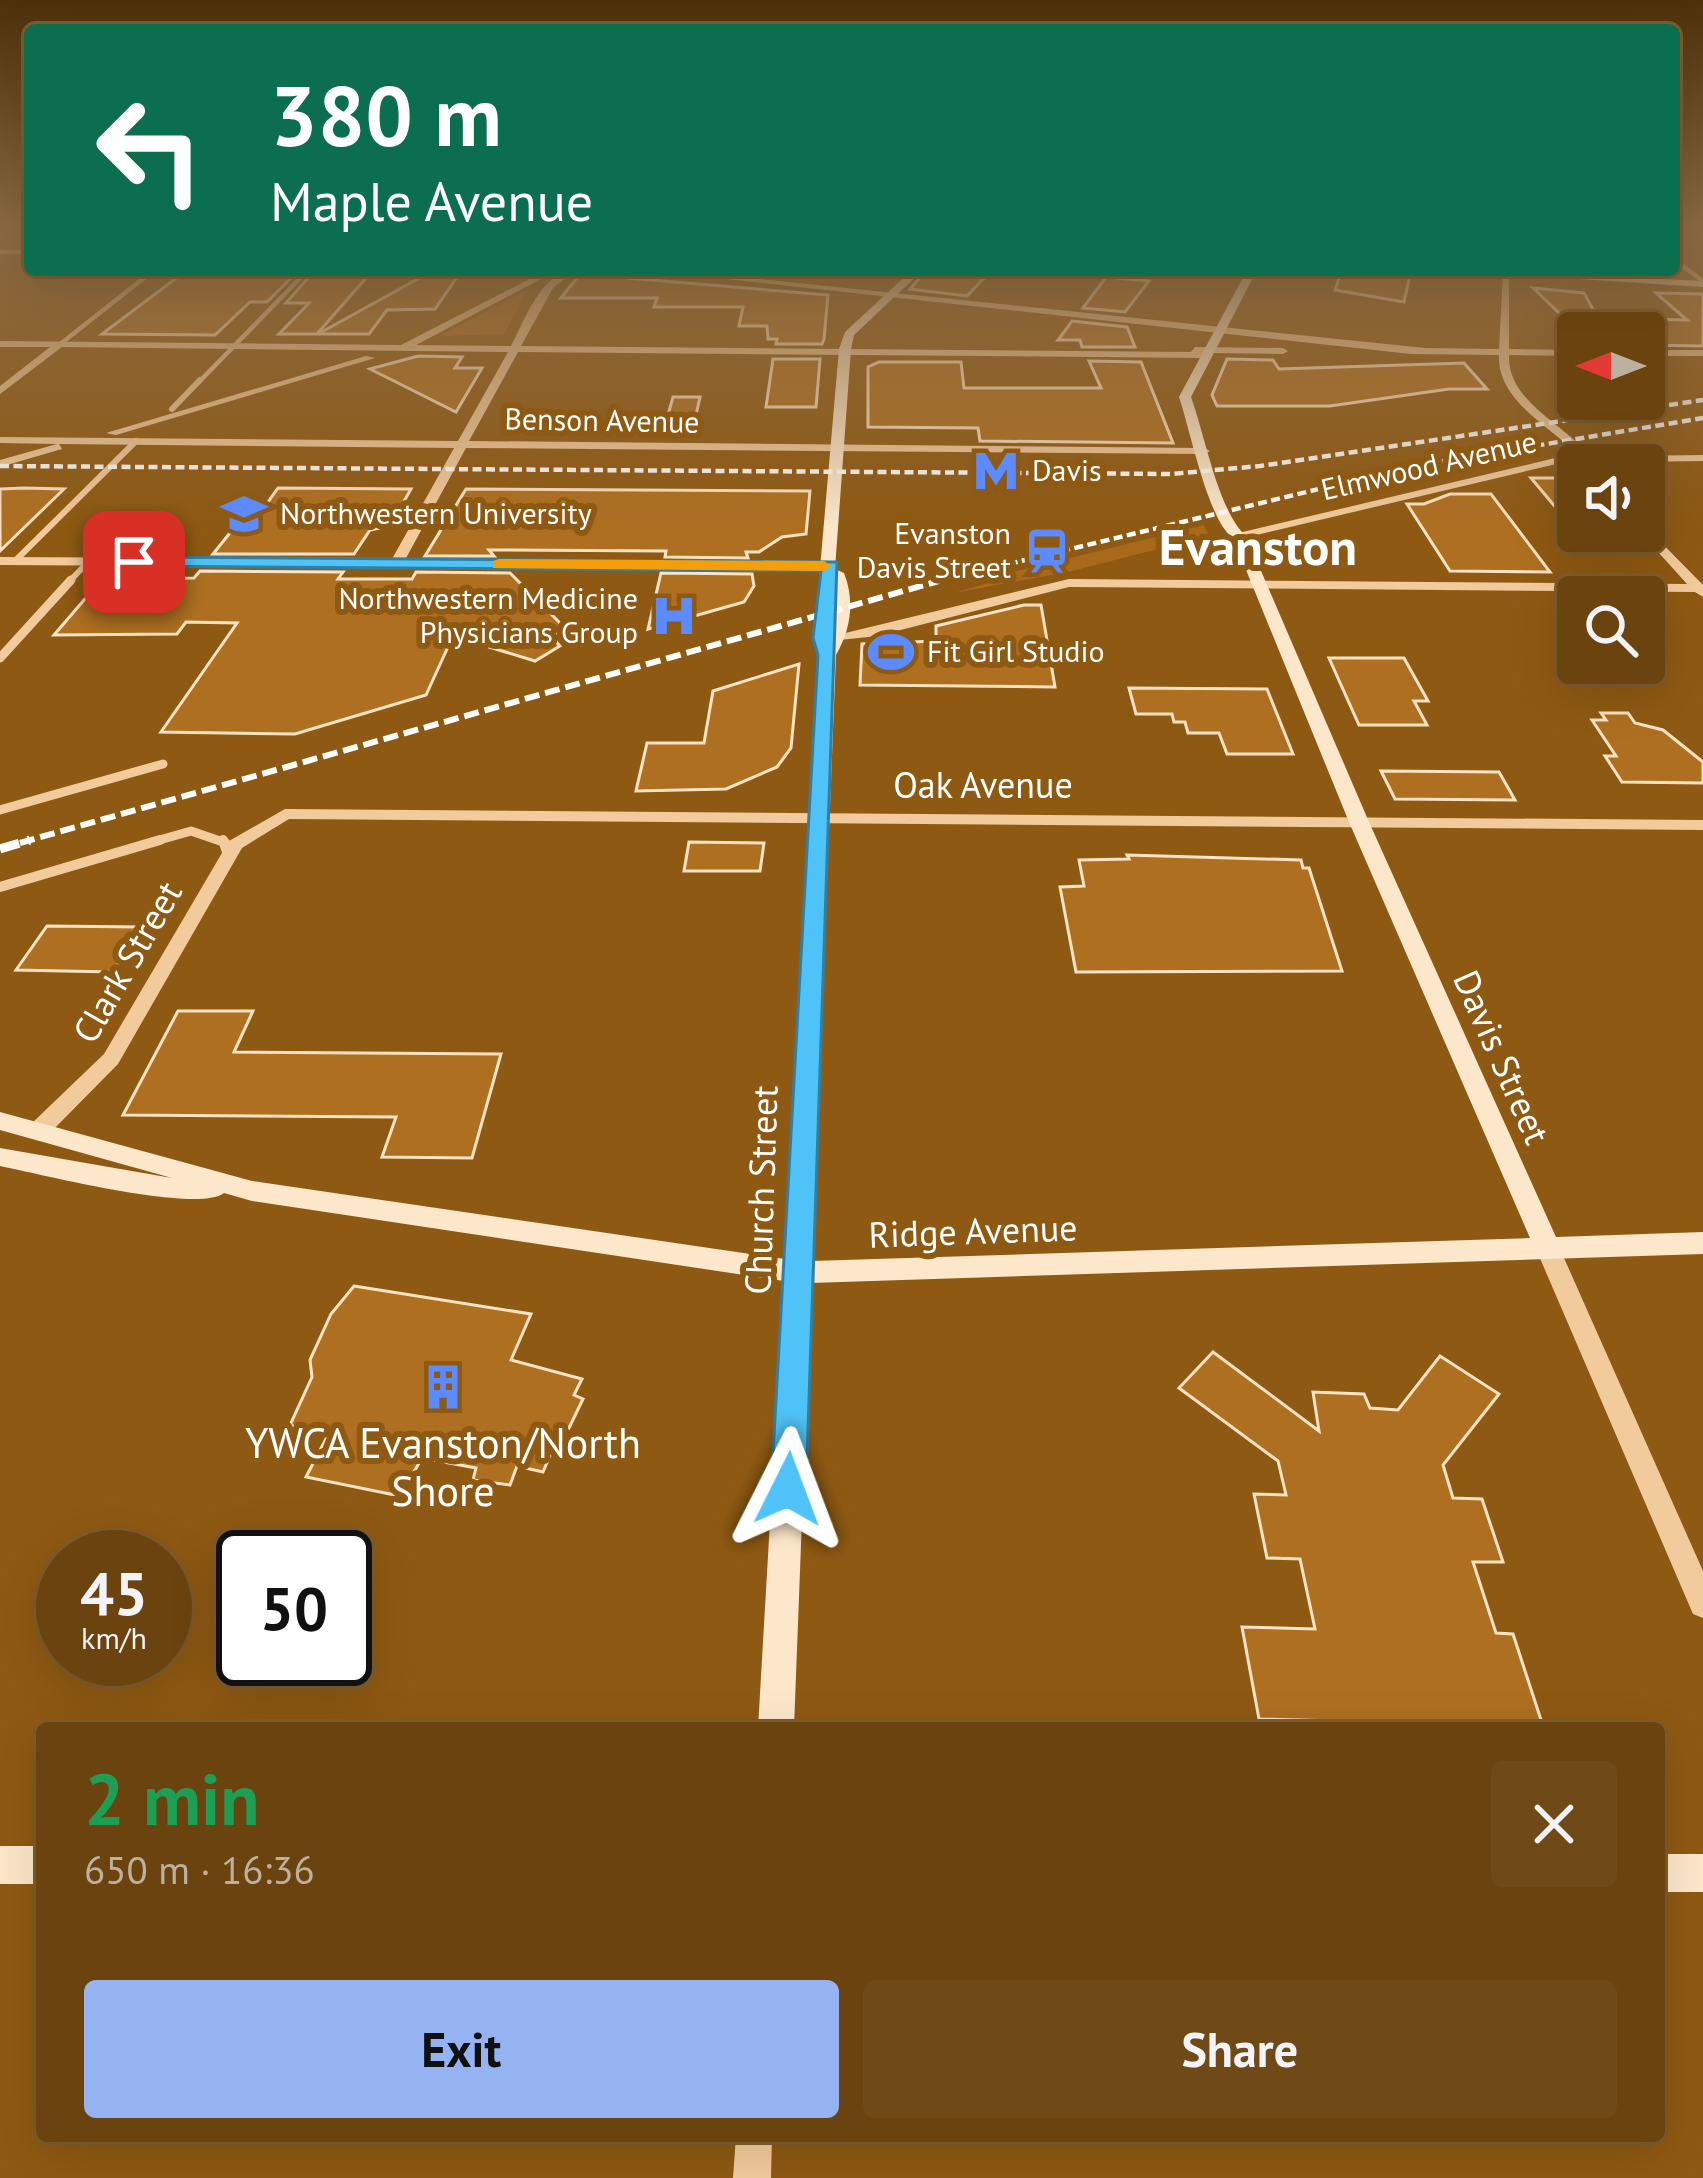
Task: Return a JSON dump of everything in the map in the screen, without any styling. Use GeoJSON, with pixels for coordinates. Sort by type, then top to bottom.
{"type":"FeatureCollection","features":[{"type":"Feature","properties":{"kind":"main road"},"geometry":{"type":"LineString","coordinates":[[845,350],[854,329]]}},
{"type":"Feature","properties":{"kind":"main road","name":"Davis Street"},"geometry":{"type":"LineString","coordinates":[[1221,329],[1185,397],[1204,451],[1203,463],[1230,530],[1239,536],[1359,822],[1548,1249]]}},
{"type":"Feature","properties":{"kind":"main road","name":"Church Street"},"geometry":{"type":"LineString","coordinates":[[776,1722],[828,655],[822,638],[845,350]]}},
{"type":"Feature","properties":{"kind":"main road","name":"Church Street"},"geometry":{"type":"LineString","coordinates":[[828,655],[840,636],[842,581],[831,566]]}},
{"type":"Feature","properties":{"kind":"main road","name":"Ridge Avenue"},"geometry":{"type":"LineString","coordinates":[[0,1121],[252,1191]]}},
{"type":"Feature","properties":{"kind":"main road"},"geometry":{"type":"LineString","coordinates":[[0,1141],[39,1130]]}},
{"type":"Feature","properties":{"kind":"main road","name":"Ridge Avenue"},"geometry":{"type":"LineString","coordinates":[[0,1156],[164,1188],[252,1191],[800,1272],[1703,1243]]}},
{"type":"Feature","properties":{"kind":"main road"},"geometry":{"type":"LineString","coordinates":[[0,1864],[36,1865]]}},
{"type":"Feature","properties":{"kind":"main road"},"geometry":{"type":"LineString","coordinates":[[1665,1873],[1703,1873]]}},
{"type":"Feature","properties":{"kind":"street"},"geometry":{"type":"LineString","coordinates":[[0,391],[80,329]]}},
{"type":"Feature","properties":{"kind":"street"},"geometry":{"type":"LineString","coordinates":[[172,409],[251,329]]}},
{"type":"Feature","properties":{"kind":"street"},"geometry":{"type":"LineString","coordinates":[[0,460],[82,441],[391,347],[426,329]]}},
{"type":"Feature","properties":{"kind":"street"},"geometry":{"type":"LineString","coordinates":[[412,343],[440,329]]}},
{"type":"Feature","properties":{"kind":"street"},"geometry":{"type":"LineString","coordinates":[[396,564],[525,329]]}},
{"type":"Feature","properties":{"kind":"street"},"geometry":{"type":"LineString","coordinates":[[1187,329],[1424,351]]}},
{"type":"Feature","properties":{"kind":"street"},"geometry":{"type":"LineString","coordinates":[[1506,329],[1507,380],[1548,424],[1546,429],[1558,444]]}},
{"type":"Feature","properties":{"kind":"street"},"geometry":{"type":"LineString","coordinates":[[0,460],[368,351],[412,343],[517,343]]}},
{"type":"Feature","properties":{"kind":"street"},"geometry":{"type":"LineString","coordinates":[[0,344],[391,347],[517,343],[554,348],[1557,352]]}},
{"type":"Feature","properties":{"kind":"street"},"geometry":{"type":"LineString","coordinates":[[234,346],[368,351]]}},
{"type":"Feature","properties":{"kind":"street"},"geometry":{"type":"LineString","coordinates":[[1665,353],[1703,353]]}},
{"type":"Feature","properties":{"kind":"street","name":"Benson Avenue"},"geometry":{"type":"LineString","coordinates":[[0,440],[1204,451]]}},
{"type":"Feature","properties":{"kind":"street"},"geometry":{"type":"LineString","coordinates":[[7,561],[136,441]]}},
{"type":"Feature","properties":{"kind":"street","name":"Elmwood Avenue"},"geometry":{"type":"LineString","coordinates":[[1665,459],[1703,458]]}},
{"type":"Feature","properties":{"kind":"street","name":"Elmwood Avenue"},"geometry":{"type":"LineString","coordinates":[[1239,536],[1557,466]]}},
{"type":"Feature","properties":{"kind":"street"},"geometry":{"type":"LineString","coordinates":[[1665,551],[1701,590]]}},
{"type":"Feature","properties":{"kind":"street"},"geometry":{"type":"LineString","coordinates":[[7,561],[831,566]]}},
{"type":"Feature","properties":{"kind":"street"},"geometry":{"type":"LineString","coordinates":[[0,658],[88,562]]}},
{"type":"Feature","properties":{"kind":"street"},"geometry":{"type":"LineString","coordinates":[[840,636],[877,632],[1069,584],[1701,590]]}},
{"type":"Feature","properties":{"kind":"street"},"geometry":{"type":"LineString","coordinates":[[0,810],[163,764]]}},
{"type":"Feature","properties":{"kind":"street","name":"Oak Avenue"},"geometry":{"type":"LineString","coordinates":[[266,823],[303,812],[1703,826]]}},
{"type":"Feature","properties":{"kind":"street","name":"Clark Street"},"geometry":{"type":"LineString","coordinates":[[39,1130],[112,1058],[228,855],[248,833],[266,823]]}},
{"type":"Feature","properties":{"kind":"street"},"geometry":{"type":"LineString","coordinates":[[0,886],[191,831],[226,841],[228,855]]}},
{"type":"Feature","properties":{"kind":"street","name":"Davis Street"},"geometry":{"type":"LineString","coordinates":[[1548,1249],[1703,1604]]}},
{"type":"Feature","properties":{"kind":"street"},"geometry":{"type":"LineString","coordinates":[[752,2178],[754,2142]]}},
{"type":"Feature","properties":{"kind":"shaded area"},"geometry":{"type":"Polygon","coordinates":[[[453,329],[507,329],[504,334],[441,335],[453,329]]]}},
{"type":"Feature","properties":{"kind":"shaded area"},"geometry":{"type":"Polygon","coordinates":[[[1204,525],[1209,536],[1072,571],[954,593],[1016,575],[1013,572],[1204,525]]]}},
{"type":"Feature","properties":{"kind":"building"},"geometry":{"type":"Polygon","coordinates":[[[109,329],[222,329],[215,335],[102,334],[109,329]]]}},
{"type":"Feature","properties":{"kind":"building"},"geometry":{"type":"Polygon","coordinates":[[[284,329],[322,329],[317,334],[279,334],[284,329]]]}},
{"type":"Feature","properties":{"kind":"building"},"geometry":{"type":"Polygon","coordinates":[[[328,329],[373,329],[369,334],[318,334],[328,329]]]}},
{"type":"Feature","properties":{"kind":"building"},"geometry":{"type":"Polygon","coordinates":[[[767,329],[825,329],[822,344],[776,344],[777,339],[768,339],[767,329]]]}},
{"type":"Feature","properties":{"kind":"building"},"geometry":{"type":"Polygon","coordinates":[[[1066,329],[1128,329],[1135,347],[1082,347],[1080,340],[1058,340],[1066,329]]]}},
{"type":"Feature","properties":{"kind":"building"},"geometry":{"type":"Polygon","coordinates":[[[1665,329],[1703,329],[1703,346],[1665,345],[1665,329]]]}},
{"type":"Feature","properties":{"kind":"building"},"geometry":{"type":"Polygon","coordinates":[[[418,356],[462,357],[455,368],[482,368],[456,412],[370,369],[418,356]]]}},
{"type":"Feature","properties":{"kind":"building"},"geometry":{"type":"Polygon","coordinates":[[[773,359],[820,359],[816,407],[766,407],[773,359]]]}},
{"type":"Feature","properties":{"kind":"building"},"geometry":{"type":"Polygon","coordinates":[[[1227,359],[1273,360],[1279,369],[1464,363],[1487,389],[1449,389],[1330,406],[1217,406],[1212,395],[1227,359]]]}},
{"type":"Feature","properties":{"kind":"building"},"geometry":{"type":"Polygon","coordinates":[[[1089,361],[1141,362],[1173,443],[980,441],[978,428],[868,427],[868,367],[879,362],[961,362],[964,388],[1101,388],[1089,361]]]}},
{"type":"Feature","properties":{"kind":"building"},"geometry":{"type":"Polygon","coordinates":[[[673,397],[700,397],[692,433],[663,433],[673,397]]]}},
{"type":"Feature","properties":{"kind":"building"},"geometry":{"type":"Polygon","coordinates":[[[1531,478],[1557,478],[1557,509],[1531,478]]]}},
{"type":"Feature","properties":{"kind":"building"},"geometry":{"type":"Polygon","coordinates":[[[24,488],[64,489],[0,551],[0,489],[24,488]]]}},
{"type":"Feature","properties":{"kind":"building"},"geometry":{"type":"Polygon","coordinates":[[[278,488],[411,489],[390,526],[370,530],[354,554],[213,554],[249,509],[263,509],[278,488]]]}},
{"type":"Feature","properties":{"kind":"building"},"geometry":{"type":"Polygon","coordinates":[[[466,489],[810,491],[806,534],[782,537],[759,552],[746,552],[748,558],[665,557],[666,551],[489,550],[494,556],[425,556],[466,489]]]}},
{"type":"Feature","properties":{"kind":"building"},"geometry":{"type":"Polygon","coordinates":[[[1450,494],[1491,494],[1550,572],[1450,571],[1407,504],[1424,504],[1450,494]]]}},
{"type":"Feature","properties":{"kind":"building"},"geometry":{"type":"Polygon","coordinates":[[[200,571],[343,572],[338,579],[412,579],[416,572],[510,573],[568,631],[551,636],[560,646],[535,661],[453,636],[426,695],[295,734],[161,732],[237,623],[186,622],[177,634],[54,635],[102,579],[194,578],[200,571]]]}},
{"type":"Feature","properties":{"kind":"building","name":"Northwestern Medicine Physicians Group"},"geometry":{"type":"Polygon","coordinates":[[[661,573],[752,574],[754,586],[744,602],[648,629],[661,573]]]}},
{"type":"Feature","properties":{"kind":"building"},"geometry":{"type":"Polygon","coordinates":[[[1041,605],[1055,687],[860,685],[862,644],[936,641],[936,626],[1041,605]]]}},
{"type":"Feature","properties":{"kind":"building"},"geometry":{"type":"Polygon","coordinates":[[[1329,658],[1404,658],[1428,701],[1414,701],[1427,725],[1359,725],[1329,658]]]}},
{"type":"Feature","properties":{"kind":"building"},"geometry":{"type":"Polygon","coordinates":[[[799,664],[791,748],[777,767],[726,789],[636,791],[647,743],[704,743],[713,691],[799,664]]]}},
{"type":"Feature","properties":{"kind":"building"},"geometry":{"type":"Polygon","coordinates":[[[1129,688],[1267,689],[1293,754],[1227,754],[1219,733],[1188,733],[1185,722],[1174,722],[1172,714],[1136,714],[1129,688]]]}},
{"type":"Feature","properties":{"kind":"building"},"geometry":{"type":"Polygon","coordinates":[[[1601,713],[1628,713],[1635,723],[1663,730],[1703,762],[1703,783],[1622,782],[1605,756],[1616,756],[1592,720],[1606,720],[1601,713]]]}},
{"type":"Feature","properties":{"kind":"building"},"geometry":{"type":"Polygon","coordinates":[[[1381,771],[1499,772],[1515,800],[1395,799],[1381,771]]]}},
{"type":"Feature","properties":{"kind":"building"},"geometry":{"type":"Polygon","coordinates":[[[689,842],[764,843],[760,871],[684,871],[689,842]]]}},
{"type":"Feature","properties":{"kind":"building"},"geometry":{"type":"Polygon","coordinates":[[[1127,855],[1301,860],[1303,868],[1309,868],[1342,971],[1076,972],[1060,887],[1084,886],[1079,860],[1129,859],[1127,855]]]}},
{"type":"Feature","properties":{"kind":"building"},"geometry":{"type":"Polygon","coordinates":[[[47,926],[141,927],[113,972],[16,970],[47,926]]]}},
{"type":"Feature","properties":{"kind":"building"},"geometry":{"type":"Polygon","coordinates":[[[178,1011],[253,1011],[234,1052],[501,1054],[472,1158],[382,1157],[396,1117],[123,1115],[178,1011]]]}},
{"type":"Feature","properties":{"kind":"building","name":"YWCA Evanston/North Shore"},"geometry":{"type":"Polygon","coordinates":[[[354,1286],[531,1314],[511,1360],[582,1379],[574,1395],[583,1399],[569,1428],[562,1427],[543,1472],[517,1466],[510,1485],[473,1480],[476,1468],[422,1458],[400,1496],[306,1477],[327,1437],[290,1425],[312,1377],[310,1360],[331,1314],[354,1286]]]}},
{"type":"Feature","properties":{"kind":"building"},"geometry":{"type":"Polygon","coordinates":[[[1213,1352],[1319,1431],[1313,1392],[1364,1394],[1370,1408],[1398,1410],[1440,1356],[1499,1394],[1443,1465],[1453,1498],[1482,1499],[1503,1562],[1473,1562],[1496,1633],[1513,1634],[1542,1722],[1259,1719],[1242,1627],[1315,1629],[1300,1559],[1267,1558],[1254,1494],[1286,1495],[1278,1461],[1179,1388],[1213,1352]]]}},
{"type":"Feature","properties":{"kind":"railway"},"geometry":{"type":"LineString","coordinates":[[0,466],[1171,474],[1260,466],[1703,400]]}},
{"type":"Feature","properties":{"kind":"railway"},"geometry":{"type":"LineString","coordinates":[[940,581],[1414,466],[1703,418]]}},
{"type":"Feature","properties":{"kind":"railway"},"geometry":{"type":"LineString","coordinates":[[20,843],[940,581]]}},
{"type":"Feature","properties":{"kind":"railway"},"geometry":{"type":"LineString","coordinates":[[930,583],[940,581]]}},
{"type":"Feature","properties":{"kind":"railway"},"geometry":{"type":"LineString","coordinates":[[20,843],[30,840]]}},
{"type":"Feature","properties":{"kind":"railway"},"geometry":{"type":"LineString","coordinates":[[0,849],[20,843]]}},
{"type":"Feature","properties":{"kind":"slow traffic"},"geometry":{"type":"LineString","coordinates":[[499,564],[824,566]]}},
{"type":"Feature","properties":{"kind":"place","name":"Davis"},"geometry":{"type":"Point","coordinates":[996,471]}},
{"type":"Feature","properties":{"kind":"place","name":"Northwestern University"},"geometry":{"type":"Point","coordinates":[244,514]}},
{"type":"Feature","properties":{"kind":"place","name":"Evanston Davis Street"},"geometry":{"type":"Point","coordinates":[1047,551]}},
{"type":"Feature","properties":{"kind":"place","name":"Northwestern Medicine Physicians Group"},"geometry":{"type":"Point","coordinates":[674,616]}},
{"type":"Feature","properties":{"kind":"place","name":"Fit Girl Studio"},"geometry":{"type":"Point","coordinates":[891,652]}},
{"type":"Feature","properties":{"kind":"place","name":"YWCA Evanston/North Shore"},"geometry":{"type":"Point","coordinates":[443,1387]}},
{"type":"Feature","properties":{"kind":"district","name":"Evanston"},"geometry":{"type":"Point","coordinates":[1258,547]}},
{"type":"Feature","properties":{"kind":"route"},"geometry":{"type":"LineString","coordinates":[[134,562],[831,566],[825,582],[822,638],[828,655],[788,1489]]}}]}
